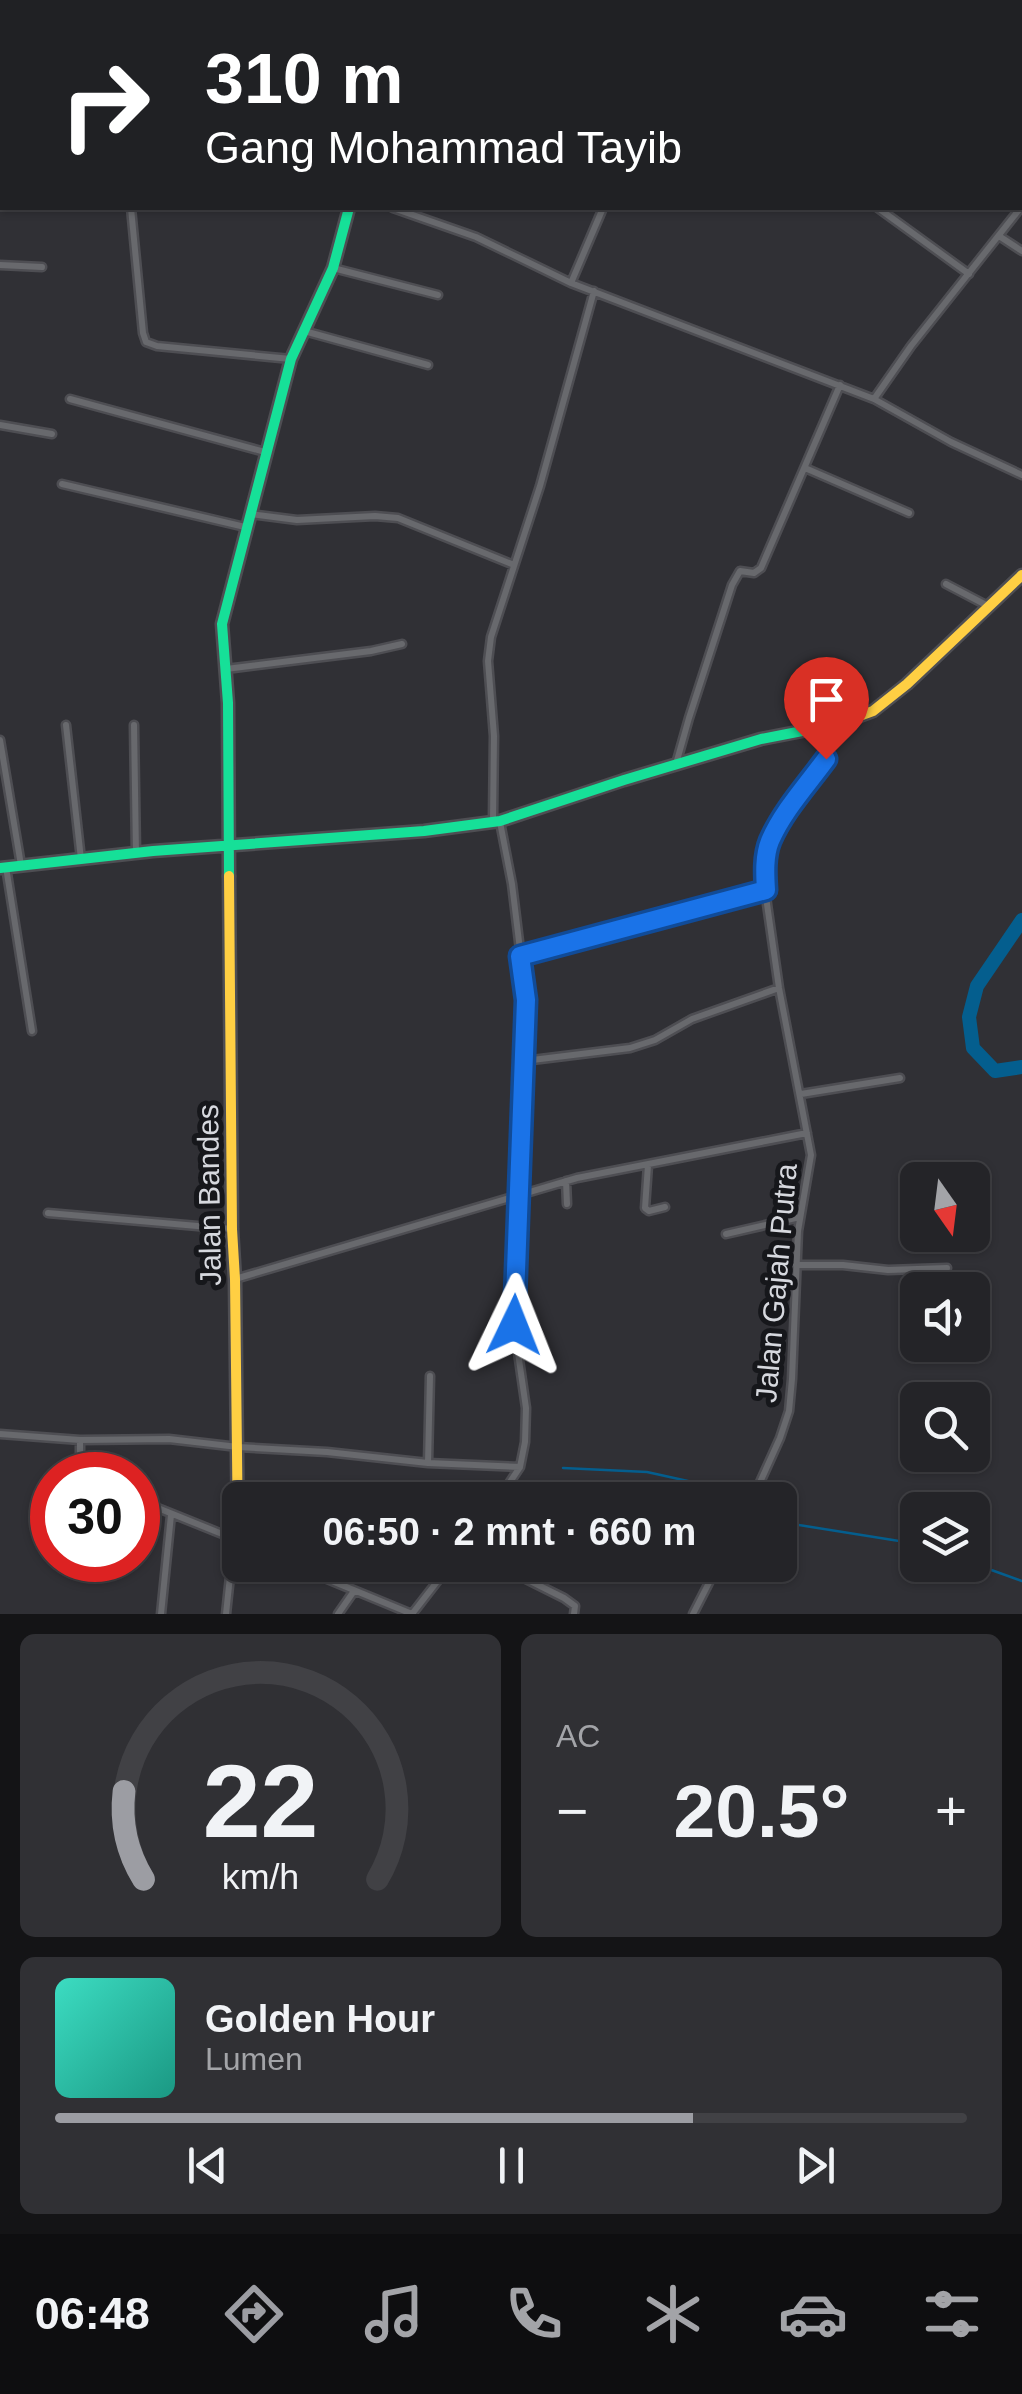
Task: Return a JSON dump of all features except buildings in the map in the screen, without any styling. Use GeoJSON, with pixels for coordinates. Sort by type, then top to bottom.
{"type":"FeatureCollection","features":[{"type":"Feature","properties":{"kind":"street"},"geometry":{"type":"LineString","coordinates":[[131,210],[146,342],[291,359]]}},
{"type":"Feature","properties":{"kind":"street","name":"Jalan Bandes"},"geometry":{"type":"LineString","coordinates":[[238,1482],[226,669],[222,624],[291,359],[333,268],[348,210]]}},
{"type":"Feature","properties":{"kind":"street"},"geometry":{"type":"LineString","coordinates":[[399,210],[476,237],[571,283],[874,399],[951,442],[1022,475]]}},
{"type":"Feature","properties":{"kind":"street"},"geometry":{"type":"LineString","coordinates":[[571,283],[602,210]]}},
{"type":"Feature","properties":{"kind":"street"},"geometry":{"type":"LineString","coordinates":[[881,210],[969,274]]}},
{"type":"Feature","properties":{"kind":"street"},"geometry":{"type":"LineString","coordinates":[[874,399],[1019,210]]}},
{"type":"Feature","properties":{"kind":"street"},"geometry":{"type":"LineString","coordinates":[[999,236],[1022,251]]}},
{"type":"Feature","properties":{"kind":"street"},"geometry":{"type":"LineString","coordinates":[[0,265],[42,267]]}},
{"type":"Feature","properties":{"kind":"street"},"geometry":{"type":"LineString","coordinates":[[333,268],[438,295]]}},
{"type":"Feature","properties":{"kind":"street"},"geometry":{"type":"LineString","coordinates":[[510,1482],[520,1467],[525,1442],[526,1408],[514,1325],[526,1000],[512,884],[496,821],[488,661],[494,627],[540,486],[594,291]]}},
{"type":"Feature","properties":{"kind":"street"},"geometry":{"type":"LineString","coordinates":[[304,331],[428,366]]}},
{"type":"Feature","properties":{"kind":"street"},"geometry":{"type":"LineString","coordinates":[[676,764],[732,585],[740,571],[761,568],[840,385]]}},
{"type":"Feature","properties":{"kind":"street"},"geometry":{"type":"LineString","coordinates":[[70,400],[264,452]]}},
{"type":"Feature","properties":{"kind":"street"},"geometry":{"type":"LineString","coordinates":[[0,424],[52,434]]}},
{"type":"Feature","properties":{"kind":"street"},"geometry":{"type":"LineString","coordinates":[[805,468],[909,513]]}},
{"type":"Feature","properties":{"kind":"street"},"geometry":{"type":"LineString","coordinates":[[62,484],[246,528]]}},
{"type":"Feature","properties":{"kind":"street"},"geometry":{"type":"LineString","coordinates":[[250,514],[297,520],[398,518],[514,565]]}},
{"type":"Feature","properties":{"kind":"street"},"geometry":{"type":"LineString","coordinates":[[32,1031],[3,868],[136,853],[424,831],[496,821],[676,764],[791,732],[832,725],[873,711],[1022,575]]}},
{"type":"Feature","properties":{"kind":"street"},"geometry":{"type":"LineString","coordinates":[[946,584],[988,606]]}},
{"type":"Feature","properties":{"kind":"street"},"geometry":{"type":"LineString","coordinates":[[226,669],[370,652],[402,644]]}},
{"type":"Feature","properties":{"kind":"street"},"geometry":{"type":"LineString","coordinates":[[66,725],[81,859]]}},
{"type":"Feature","properties":{"kind":"street"},"geometry":{"type":"LineString","coordinates":[[134,725],[136,853]]}},
{"type":"Feature","properties":{"kind":"street","name":"Jalan Gajah Putra"},"geometry":{"type":"LineString","coordinates":[[760,1482],[788,1411],[800,1217],[811,1155],[779,988],[765,868],[770,842],[826,759],[833,740],[832,725]]}},
{"type":"Feature","properties":{"kind":"street"},"geometry":{"type":"LineString","coordinates":[[0,740],[20,866]]}},
{"type":"Feature","properties":{"kind":"street"},"geometry":{"type":"LineString","coordinates":[[520,956],[766,890]]}},
{"type":"Feature","properties":{"kind":"street"},"geometry":{"type":"LineString","coordinates":[[524,1061],[630,1048],[656,1040],[692,1019],[779,988]]}},
{"type":"Feature","properties":{"kind":"street"},"geometry":{"type":"LineString","coordinates":[[801,1094],[900,1078]]}},
{"type":"Feature","properties":{"kind":"street"},"geometry":{"type":"LineString","coordinates":[[235,1279],[566,1181],[807,1134]]}},
{"type":"Feature","properties":{"kind":"street"},"geometry":{"type":"LineString","coordinates":[[648,1165],[645,1208],[649,1211],[664,1207]]}},
{"type":"Feature","properties":{"kind":"street"},"geometry":{"type":"LineString","coordinates":[[566,1181],[567,1204]]}},
{"type":"Feature","properties":{"kind":"street"},"geometry":{"type":"LineString","coordinates":[[48,1213],[232,1229]]}},
{"type":"Feature","properties":{"kind":"street"},"geometry":{"type":"LineString","coordinates":[[726,1234],[800,1217]]}},
{"type":"Feature","properties":{"kind":"street"},"geometry":{"type":"LineString","coordinates":[[796,1265],[888,1270],[947,1268]]}},
{"type":"Feature","properties":{"kind":"street"},"geometry":{"type":"LineString","coordinates":[[428,1463],[430,1376]]}},
{"type":"Feature","properties":{"kind":"street"},"geometry":{"type":"LineString","coordinates":[[0,1434],[80,1440],[169,1439],[428,1463],[520,1467]]}},
{"type":"Feature","properties":{"kind":"street"},"geometry":{"type":"LineString","coordinates":[[80,1440],[80,1452]]}},
{"type":"Feature","properties":{"kind":"street"},"geometry":{"type":"LineString","coordinates":[[160,1509],[222,1534]]}},
{"type":"Feature","properties":{"kind":"street"},"geometry":{"type":"LineString","coordinates":[[162,1614],[171,1514]]}},
{"type":"Feature","properties":{"kind":"street"},"geometry":{"type":"LineString","coordinates":[[226,1614],[231,1582]]}},
{"type":"Feature","properties":{"kind":"street"},"geometry":{"type":"LineString","coordinates":[[333,1582],[412,1614],[437,1582]]}},
{"type":"Feature","properties":{"kind":"street"},"geometry":{"type":"LineString","coordinates":[[532,1582],[575,1606],[574,1614]]}},
{"type":"Feature","properties":{"kind":"street"},"geometry":{"type":"LineString","coordinates":[[693,1614],[709,1582]]}},
{"type":"Feature","properties":{"kind":"street"},"geometry":{"type":"LineString","coordinates":[[338,1614],[354,1591]]}},
{"type":"Feature","properties":{"kind":"waterway"},"geometry":{"type":"LineString","coordinates":[[1022,920],[977,986],[969,1017],[973,1048],[995,1071],[1022,1067]]}},
{"type":"Feature","properties":{"kind":"waterway"},"geometry":{"type":"LineString","coordinates":[[563,1468],[647,1472],[692,1482]]}},
{"type":"Feature","properties":{"kind":"waterway"},"geometry":{"type":"LineString","coordinates":[[797,1525],[900,1541]]}},
{"type":"Feature","properties":{"kind":"waterway"},"geometry":{"type":"LineString","coordinates":[[990,1569],[1022,1581]]}},
{"type":"Feature","properties":{"kind":"traffic: fast"},"geometry":{"type":"LineString","coordinates":[[229,876],[228,703],[222,624],[291,359],[333,268],[348,210]]}},
{"type":"Feature","properties":{"kind":"traffic: fast"},"geometry":{"type":"LineString","coordinates":[[0,868],[500,821],[761,739],[854,718]]}},
{"type":"Feature","properties":{"kind":"traffic: slow"},"geometry":{"type":"LineString","coordinates":[[854,718],[873,711],[907,684],[1022,575]]}},
{"type":"Feature","properties":{"kind":"traffic: slow"},"geometry":{"type":"LineString","coordinates":[[229,876],[237,1482]]}},
{"type":"Feature","properties":{"kind":"route"},"geometry":{"type":"LineString","coordinates":[[514,1325],[526,1000],[520,956],[766,890],[770,842],[826,759]]}}]}
